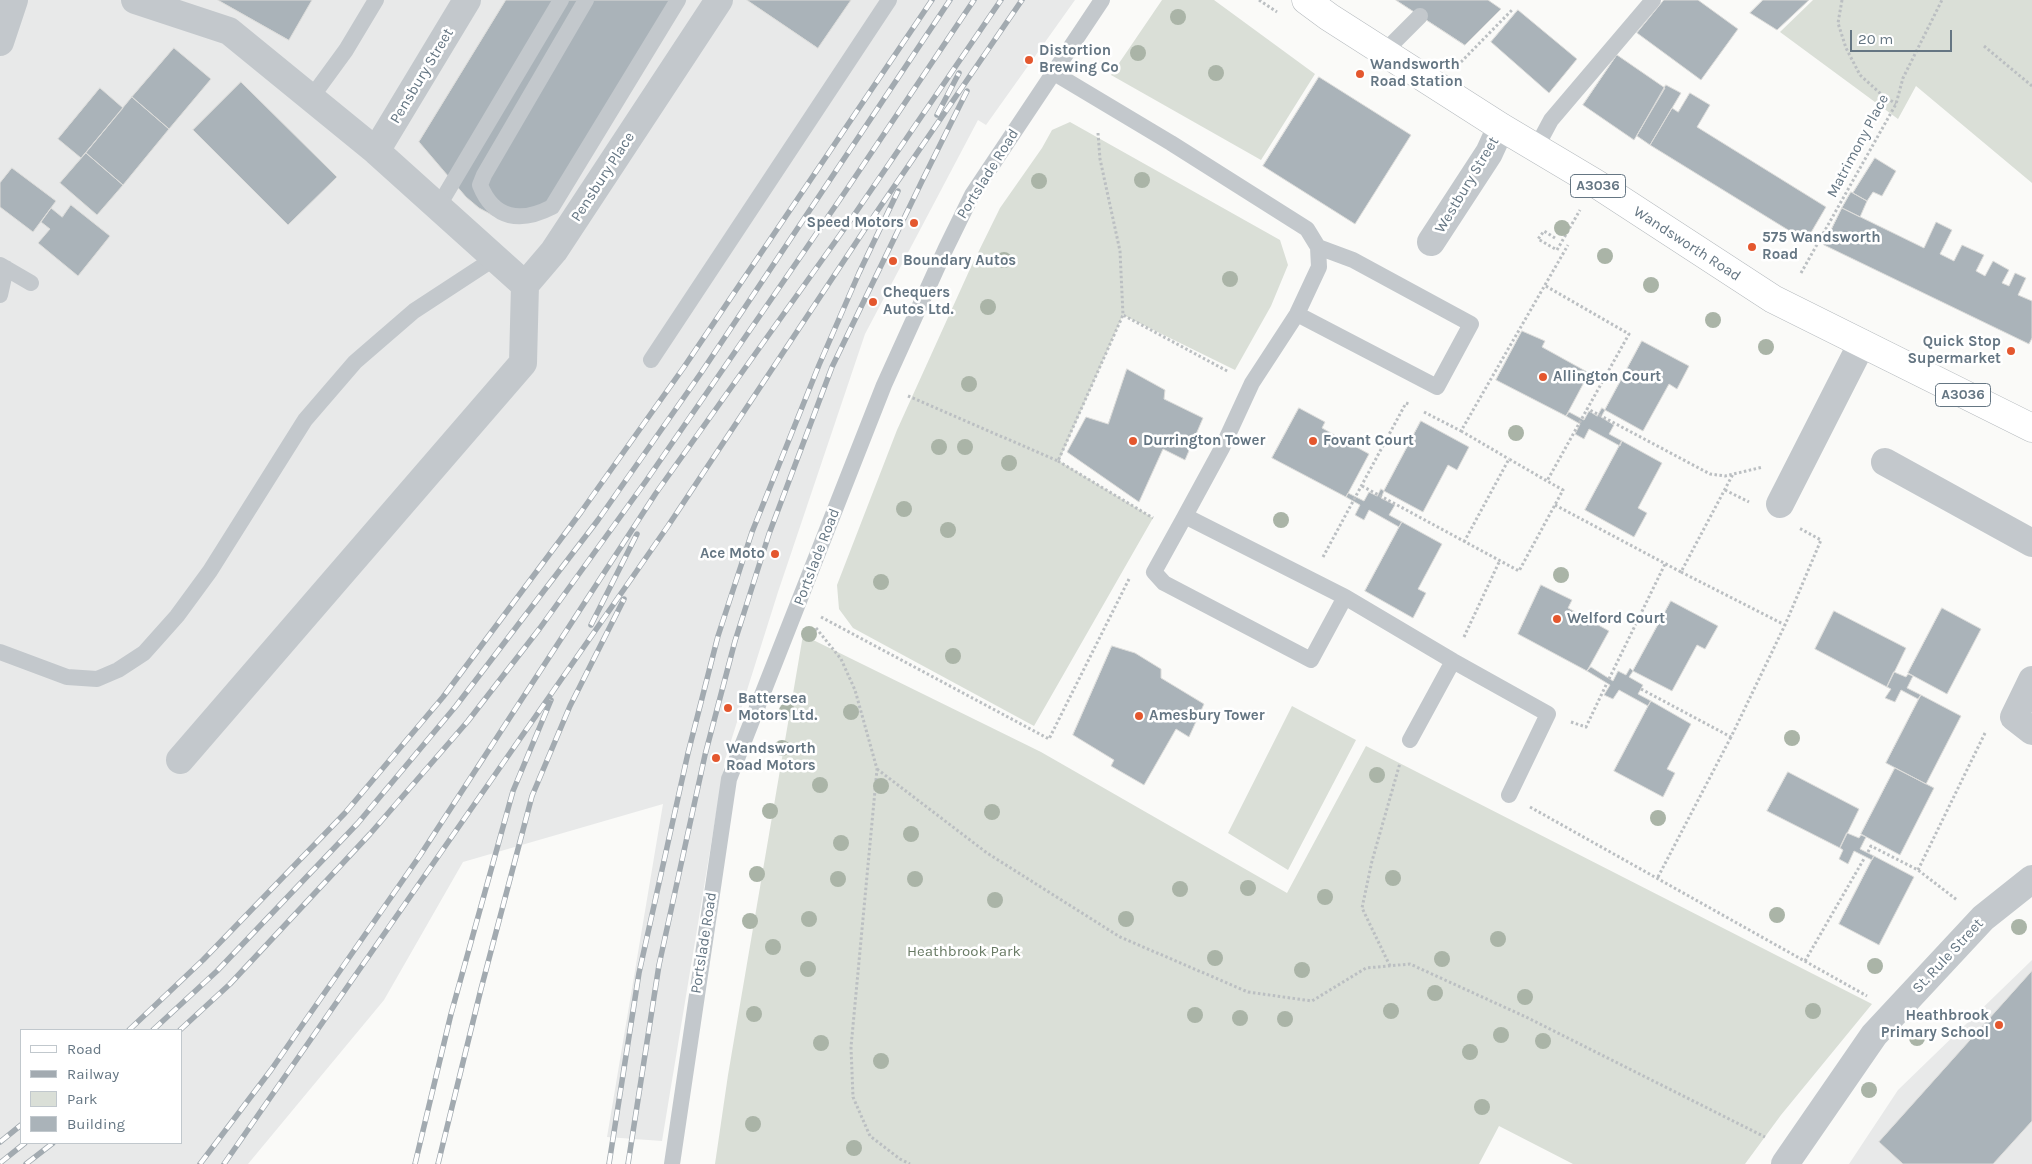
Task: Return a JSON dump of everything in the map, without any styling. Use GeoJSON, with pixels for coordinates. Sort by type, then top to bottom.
{"type":"FeatureCollection","features":[{"type":"Feature","properties":{"kind":"main road","name":"Wandsworth Road"},"geometry":{"type":"LineString","coordinates":[[1306,0],[1329,17],[1385,51],[1501,127],[1595,184],[1773,299],[2032,428]]}},
{"type":"Feature","properties":{"kind":"street"},"geometry":{"type":"LineString","coordinates":[[0,42],[14,0]]}},
{"type":"Feature","properties":{"kind":"street"},"geometry":{"type":"LineString","coordinates":[[136,0],[229,31],[376,151],[525,285],[523,363],[180,760]]}},
{"type":"Feature","properties":{"kind":"street","name":"Pensbury Street"},"geometry":{"type":"LineString","coordinates":[[376,151],[467,0]]}},
{"type":"Feature","properties":{"kind":"street","name":"Pensbury Place"},"geometry":{"type":"LineString","coordinates":[[525,285],[554,251],[719,0]]}},
{"type":"Feature","properties":{"kind":"street","name":"Westbury Street"},"geometry":{"type":"LineString","coordinates":[[1432,242],[1489,153],[1501,127]]}},
{"type":"Feature","properties":{"kind":"street"},"geometry":{"type":"LineString","coordinates":[[1787,515],[1862,343]]}},
{"type":"Feature","properties":{"kind":"street"},"geometry":{"type":"LineString","coordinates":[[1884,462],[2032,543]]}},
{"type":"Feature","properties":{"kind":"street"},"geometry":{"type":"LineString","coordinates":[[2023,724],[2032,680]]}},
{"type":"Feature","properties":{"kind":"street","name":"St. Rule Street"},"geometry":{"type":"LineString","coordinates":[[1785,1164],[1874,1035],[1983,918],[2032,879]]}},
{"type":"Feature","properties":{"kind":"lane"},"geometry":{"type":"LineString","coordinates":[[311,98],[346,50],[376,0]]}},
{"type":"Feature","properties":{"kind":"lane"},"geometry":{"type":"LineString","coordinates":[[438,207],[561,0]]}},
{"type":"Feature","properties":{"kind":"lane"},"geometry":{"type":"LineString","coordinates":[[586,0],[484,175],[480,185],[486,198],[495,208],[505,213],[525,217],[538,214],[552,206],[678,0]]}},
{"type":"Feature","properties":{"kind":"lane"},"geometry":{"type":"LineString","coordinates":[[651,360],[889,0]]}},
{"type":"Feature","properties":{"kind":"lane","name":"Portslade Road"},"geometry":{"type":"LineString","coordinates":[[672,1164],[729,780],[884,385],[946,248],[972,195],[1102,0]]}},
{"type":"Feature","properties":{"kind":"lane"},"geometry":{"type":"LineString","coordinates":[[1536,148],[1552,120],[1653,0]]}},
{"type":"Feature","properties":{"kind":"lane"},"geometry":{"type":"LineString","coordinates":[[1385,51],[1420,16]]}},
{"type":"Feature","properties":{"kind":"lane"},"geometry":{"type":"LineString","coordinates":[[1054,73],[1171,142],[1307,229],[1318,247],[1319,267],[1297,314],[1252,383],[1222,448],[1154,572],[1164,583],[1311,660],[1345,597]]}},
{"type":"Feature","properties":{"kind":"lane"},"geometry":{"type":"LineString","coordinates":[[1297,314],[1437,387],[1471,324],[1352,260],[1318,247]]}},
{"type":"Feature","properties":{"kind":"lane"},"geometry":{"type":"LineString","coordinates":[[0,652],[67,677],[97,679],[118,670],[144,653],[177,616],[210,571],[305,420],[355,362],[414,311],[495,258]]}},
{"type":"Feature","properties":{"kind":"lane"},"geometry":{"type":"LineString","coordinates":[[0,295],[3,266],[30,283]]}},
{"type":"Feature","properties":{"kind":"lane"},"geometry":{"type":"LineString","coordinates":[[1185,516],[1345,597],[1453,661],[1548,714],[1509,795]]}},
{"type":"Feature","properties":{"kind":"lane"},"geometry":{"type":"LineString","coordinates":[[1410,740],[1453,661]]}},
{"type":"Feature","properties":{"kind":"path"},"geometry":{"type":"LineString","coordinates":[[1842,0],[1838,23],[1846,48],[1860,74],[1881,94],[1896,104]]}},
{"type":"Feature","properties":{"kind":"path","name":"Matrimony Place"},"geometry":{"type":"LineString","coordinates":[[1801,273],[1896,104],[1903,78],[1942,0]]}},
{"type":"Feature","properties":{"kind":"path"},"geometry":{"type":"LineString","coordinates":[[1461,62],[1512,10]]}},
{"type":"Feature","properties":{"kind":"path"},"geometry":{"type":"LineString","coordinates":[[1984,46],[2032,86]]}},
{"type":"Feature","properties":{"kind":"path"},"geometry":{"type":"LineString","coordinates":[[1058,462],[1123,314],[1120,251],[1100,159],[1098,133]]}},
{"type":"Feature","properties":{"kind":"path"},"geometry":{"type":"LineString","coordinates":[[1554,238],[1544,231],[1538,239],[1557,250],[1595,184]]}},
{"type":"Feature","properties":{"kind":"path"},"geometry":{"type":"LineString","coordinates":[[1544,285],[1628,334],[1547,481]]}},
{"type":"Feature","properties":{"kind":"path"},"geometry":{"type":"LineString","coordinates":[[1123,314],[1235,376]]}},
{"type":"Feature","properties":{"kind":"path"},"geometry":{"type":"LineString","coordinates":[[884,385],[1058,462],[1154,518]]}},
{"type":"Feature","properties":{"kind":"path"},"geometry":{"type":"LineString","coordinates":[[1586,408],[1710,474],[1726,476],[1764,466]]}},
{"type":"Feature","properties":{"kind":"path"},"geometry":{"type":"LineString","coordinates":[[1362,486],[1519,571],[1563,490],[1461,431]]}},
{"type":"Feature","properties":{"kind":"path"},"geometry":{"type":"LineString","coordinates":[[1464,542],[1509,459]]}},
{"type":"Feature","properties":{"kind":"path"},"geometry":{"type":"LineString","coordinates":[[1681,572],[1734,474]]}},
{"type":"Feature","properties":{"kind":"path"},"geometry":{"type":"LineString","coordinates":[[1725,490],[1751,504]]}},
{"type":"Feature","properties":{"kind":"path"},"geometry":{"type":"LineString","coordinates":[[1554,505],[1786,625]]}},
{"type":"Feature","properties":{"kind":"path"},"geometry":{"type":"LineString","coordinates":[[1658,877],[1732,737],[1786,625],[1821,540],[1787,515]]}},
{"type":"Feature","properties":{"kind":"path"},"geometry":{"type":"LineString","coordinates":[[1453,661],[1500,560]]}},
{"type":"Feature","properties":{"kind":"path"},"geometry":{"type":"LineString","coordinates":[[1609,678],[1614,674],[1665,564]]}},
{"type":"Feature","properties":{"kind":"path"},"geometry":{"type":"LineString","coordinates":[[798,605],[1050,740]]}},
{"type":"Feature","properties":{"kind":"path"},"geometry":{"type":"LineString","coordinates":[[798,605],[841,659],[856,690],[877,768],[851,1048],[853,1097],[870,1136],[910,1164]]}},
{"type":"Feature","properties":{"kind":"path"},"geometry":{"type":"LineString","coordinates":[[1548,714],[1586,727],[1607,683]]}},
{"type":"Feature","properties":{"kind":"path"},"geometry":{"type":"LineString","coordinates":[[1641,689],[1732,737]]}},
{"type":"Feature","properties":{"kind":"path"},"geometry":{"type":"LineString","coordinates":[[1918,870],[1997,707],[2023,724]]}},
{"type":"Feature","properties":{"kind":"path"},"geometry":{"type":"LineString","coordinates":[[1390,966],[1362,908],[1372,861],[1400,763]]}},
{"type":"Feature","properties":{"kind":"path"},"geometry":{"type":"LineString","coordinates":[[877,768],[987,853],[1120,937],[1248,992],[1312,1001],[1366,968],[1410,964],[1526,1017],[1770,1139]]}},
{"type":"Feature","properties":{"kind":"path"},"geometry":{"type":"LineString","coordinates":[[1509,795],[1896,1012]]}},
{"type":"Feature","properties":{"kind":"path"},"geometry":{"type":"LineString","coordinates":[[1868,852],[1871,846],[1918,870],[1983,918]]}},
{"type":"Feature","properties":{"kind":"path"},"geometry":{"type":"LineString","coordinates":[[1805,961],[1865,857]]}},
{"type":"Feature","properties":{"kind":"shaded area"},"geometry":{"type":"Polygon","coordinates":[[[0,0],[1075,0],[986,125],[978,120],[865,334],[778,592],[725,760],[662,1141],[607,1137],[663,804],[463,862],[384,1000],[248,1164],[0,1164],[0,0]]]}},
{"type":"Feature","properties":{"kind":"shaded area","name":"Heathbrook Primary School"},"geometry":{"type":"Polygon","coordinates":[[[2032,960],[2032,1164],[1849,1164],[1898,1090],[2032,960]]]}},
{"type":"Feature","properties":{"kind":"green space"},"geometry":{"type":"Polygon","coordinates":[[[1162,0],[1214,0],[1315,74],[1261,160],[1111,75],[1162,0]]]}},
{"type":"Feature","properties":{"kind":"green space"},"geometry":{"type":"Polygon","coordinates":[[[1813,0],[2032,0],[2032,183],[1916,86],[1898,119],[1780,32],[1813,0]]]}},
{"type":"Feature","properties":{"kind":"green space"},"geometry":{"type":"Polygon","coordinates":[[[1070,122],[1280,240],[1288,265],[1271,306],[1235,370],[1123,315],[1059,461],[1153,518],[1034,726],[853,628],[839,609],[837,585],[897,430],[970,269],[1000,208],[1042,148],[1052,130],[1070,122]]]}},
{"type":"Feature","properties":{"kind":"green space","name":"Heathbrook Park"},"geometry":{"type":"Polygon","coordinates":[[[803,635],[1041,752],[1287,893],[1366,746],[1872,1004],[1781,1115],[1745,1164],[1573,1164],[1499,1126],[1479,1164],[715,1164],[728,1075],[803,635]]]}},
{"type":"Feature","properties":{"kind":"green space"},"geometry":{"type":"Polygon","coordinates":[[[1292,706],[1356,740],[1288,870],[1228,833],[1292,706]]]}},
{"type":"Feature","properties":{"kind":"building"},"geometry":{"type":"Polygon","coordinates":[[[218,0],[312,0],[289,40],[218,0]]]}},
{"type":"Feature","properties":{"kind":"building"},"geometry":{"type":"Polygon","coordinates":[[[506,0],[686,0],[560,206],[494,216],[479,208],[466,197],[419,142],[506,0]]]}},
{"type":"Feature","properties":{"kind":"building"},"geometry":{"type":"Polygon","coordinates":[[[747,0],[851,0],[818,48],[747,0]]]}},
{"type":"Feature","properties":{"kind":"building"},"geometry":{"type":"Polygon","coordinates":[[[1396,0],[1488,0],[1501,9],[1465,45],[1396,0]]]}},
{"type":"Feature","properties":{"kind":"building"},"geometry":{"type":"Polygon","coordinates":[[[1664,0],[1698,0],[1738,29],[1701,80],[1637,33],[1664,0]]]}},
{"type":"Feature","properties":{"kind":"building"},"geometry":{"type":"Polygon","coordinates":[[[1763,0],[1809,0],[1777,30],[1750,13],[1763,0]]]}},
{"type":"Feature","properties":{"kind":"building"},"geometry":{"type":"Polygon","coordinates":[[[1518,10],[1577,59],[1549,93],[1491,42],[1518,10]]]}},
{"type":"Feature","properties":{"kind":"building"},"geometry":{"type":"Polygon","coordinates":[[[174,48],[211,79],[169,129],[132,97],[174,48]]]}},
{"type":"Feature","properties":{"kind":"building"},"geometry":{"type":"Polygon","coordinates":[[[1617,55],[1665,88],[1634,140],[1583,105],[1617,55]]]}},
{"type":"Feature","properties":{"kind":"building"},"geometry":{"type":"Polygon","coordinates":[[[1319,77],[1411,135],[1355,224],[1263,166],[1319,77]]]}},
{"type":"Feature","properties":{"kind":"building"},"geometry":{"type":"Polygon","coordinates":[[[241,82],[337,177],[288,225],[193,130],[241,82]]]}},
{"type":"Feature","properties":{"kind":"building"},"geometry":{"type":"Polygon","coordinates":[[[1666,85],[1681,93],[1650,145],[1637,136],[1666,85]]]}},
{"type":"Feature","properties":{"kind":"building"},"geometry":{"type":"Polygon","coordinates":[[[100,88],[123,108],[81,158],[58,139],[100,88]]]}},
{"type":"Feature","properties":{"kind":"building"},"geometry":{"type":"Polygon","coordinates":[[[1690,93],[1710,105],[1697,127],[1826,207],[1806,241],[1650,145],[1672,108],[1678,112],[1690,93]]]}},
{"type":"Feature","properties":{"kind":"building"},"geometry":{"type":"Polygon","coordinates":[[[132,97],[169,129],[123,185],[86,153],[132,97]]]}},
{"type":"Feature","properties":{"kind":"building"},"geometry":{"type":"Polygon","coordinates":[[[86,153],[123,185],[97,215],[60,183],[86,153]]]}},
{"type":"Feature","properties":{"kind":"building"},"geometry":{"type":"Polygon","coordinates":[[[1875,158],[1896,171],[1882,196],[1873,192],[1867,201],[1853,193],[1875,158]]]}},
{"type":"Feature","properties":{"kind":"building"},"geometry":{"type":"Polygon","coordinates":[[[12,168],[56,201],[33,232],[0,207],[0,183],[12,168]]]}},
{"type":"Feature","properties":{"kind":"building"},"geometry":{"type":"Polygon","coordinates":[[[1851,192],[1867,201],[1860,217],[1842,208],[1851,192]]]}},
{"type":"Feature","properties":{"kind":"building"},"geometry":{"type":"Polygon","coordinates":[[[71,205],[110,236],[78,276],[38,243],[50,229],[41,222],[51,208],[62,217],[71,205]]]}},
{"type":"Feature","properties":{"kind":"building"},"geometry":{"type":"Polygon","coordinates":[[[1842,208],[1924,248],[1936,222],[1952,230],[1940,254],[1954,261],[1962,245],[1984,255],[1976,271],[1985,276],[1993,261],[2009,270],[2002,283],[2009,286],[2015,273],[2026,278],[2018,295],[2032,301],[2032,338],[2029,344],[1824,245],[1842,208]]]}},
{"type":"Feature","properties":{"kind":"building","name":"Allington Court"},"geometry":{"type":"Polygon","coordinates":[[[1522,331],[1545,341],[1542,347],[1589,373],[1566,416],[1496,380],[1522,331]]]}},
{"type":"Feature","properties":{"kind":"building","name":"Allington Court"},"geometry":{"type":"Polygon","coordinates":[[[1642,341],[1689,366],[1677,389],[1669,384],[1643,431],[1605,410],[1642,341]]]}},
{"type":"Feature","properties":{"kind":"building","name":"Durrington Tower"},"geometry":{"type":"Polygon","coordinates":[[[1127,369],[1165,390],[1164,399],[1203,418],[1185,460],[1163,449],[1139,502],[1067,452],[1086,417],[1108,424],[1127,369]]]}},
{"type":"Feature","properties":{"kind":"building","name":"Fovant Court"},"geometry":{"type":"Polygon","coordinates":[[[1299,408],[1325,422],[1322,428],[1369,454],[1346,497],[1272,458],[1299,408]]]}},
{"type":"Feature","properties":{"kind":"building"},"geometry":{"type":"Polygon","coordinates":[[[1602,408],[1605,410],[1601,417],[1614,425],[1609,434],[1622,441],[1620,446],[1589,429],[1584,439],[1575,434],[1580,424],[1566,416],[1569,412],[1584,420],[1589,411],[1597,416],[1602,408]]]}},
{"type":"Feature","properties":{"kind":"building","name":"Fovant Court"},"geometry":{"type":"Polygon","coordinates":[[[1421,421],[1469,447],[1457,470],[1448,465],[1423,512],[1384,491],[1421,421]]]}},
{"type":"Feature","properties":{"kind":"building"},"geometry":{"type":"Polygon","coordinates":[[[1622,441],[1662,463],[1638,508],[1647,513],[1634,537],[1585,510],[1622,441]]]}},
{"type":"Feature","properties":{"kind":"building","name":"Fovant Court"},"geometry":{"type":"Polygon","coordinates":[[[1381,489],[1384,491],[1381,498],[1395,505],[1389,515],[1402,522],[1399,527],[1369,510],[1364,520],[1355,515],[1360,505],[1346,497],[1348,493],[1364,501],[1369,492],[1377,496],[1381,489]]]}},
{"type":"Feature","properties":{"kind":"building"},"geometry":{"type":"Polygon","coordinates":[[[1402,522],[1442,544],[1418,589],[1426,593],[1413,618],[1365,591],[1402,522]]]}},
{"type":"Feature","properties":{"kind":"building","name":"Welford Court"},"geometry":{"type":"Polygon","coordinates":[[[1541,585],[1572,600],[1568,608],[1609,631],[1587,671],[1518,634],[1541,585]]]}},
{"type":"Feature","properties":{"kind":"building","name":"Welford Court"},"geometry":{"type":"Polygon","coordinates":[[[1671,601],[1718,626],[1705,649],[1697,645],[1672,691],[1633,671],[1671,601]]]}},
{"type":"Feature","properties":{"kind":"building"},"geometry":{"type":"Polygon","coordinates":[[[1942,608],[1981,629],[1947,694],[1908,673],[1942,608]]]}},
{"type":"Feature","properties":{"kind":"building"},"geometry":{"type":"Polygon","coordinates":[[[1834,611],[1906,648],[1887,687],[1815,649],[1834,611]]]}},
{"type":"Feature","properties":{"kind":"building","name":"Amesbury Tower"},"geometry":{"type":"Polygon","coordinates":[[[1112,646],[1135,653],[1161,669],[1161,678],[1204,704],[1189,737],[1176,729],[1144,785],[1111,766],[1114,760],[1073,735],[1112,646]]]}},
{"type":"Feature","properties":{"kind":"building"},"geometry":{"type":"Polygon","coordinates":[[[1591,667],[1613,681],[1618,671],[1626,675],[1630,668],[1633,671],[1629,677],[1643,685],[1638,694],[1651,701],[1648,706],[1619,690],[1613,699],[1604,695],[1610,685],[1587,671],[1591,667]]]}},
{"type":"Feature","properties":{"kind":"building"},"geometry":{"type":"Polygon","coordinates":[[[1894,672],[1906,677],[1908,674],[1913,676],[1907,688],[1921,695],[1918,699],[1901,690],[1895,702],[1885,698],[1891,689],[1887,687],[1894,672]]]}},
{"type":"Feature","properties":{"kind":"building"},"geometry":{"type":"Polygon","coordinates":[[[1921,695],[1961,716],[1926,784],[1886,763],[1921,695]]]}},
{"type":"Feature","properties":{"kind":"building"},"geometry":{"type":"Polygon","coordinates":[[[1651,701],[1691,724],[1667,769],[1675,773],[1663,797],[1614,771],[1651,701]]]}},
{"type":"Feature","properties":{"kind":"building"},"geometry":{"type":"Polygon","coordinates":[[[1895,768],[1934,788],[1900,855],[1861,834],[1895,768]]]}},
{"type":"Feature","properties":{"kind":"building"},"geometry":{"type":"Polygon","coordinates":[[[1788,772],[1859,809],[1840,848],[1767,811],[1788,772]]]}},
{"type":"Feature","properties":{"kind":"building"},"geometry":{"type":"Polygon","coordinates":[[[1847,833],[1859,838],[1861,835],[1866,837],[1860,849],[1874,856],[1872,860],[1854,851],[1848,864],[1839,859],[1843,850],[1840,848],[1847,833]]]}},
{"type":"Feature","properties":{"kind":"building"},"geometry":{"type":"Polygon","coordinates":[[[1874,856],[1914,877],[1879,945],[1839,924],[1874,856]]]}},
{"type":"Feature","properties":{"kind":"building","name":"Heathbrook Primary School"},"geometry":{"type":"Polygon","coordinates":[[[2032,971],[2032,1121],[1993,1164],[1903,1164],[1879,1142],[2032,971]]]}},
{"type":"Feature","properties":{"kind":"railway"},"geometry":{"type":"LineString","coordinates":[[130,1029],[203,960],[345,813],[443,697],[581,512],[684,367],[932,0]]}},
{"type":"Feature","properties":{"kind":"railway"},"geometry":{"type":"LineString","coordinates":[[154,1029],[217,971],[358,823],[456,706],[598,520],[701,373],[950,0]]}},
{"type":"Feature","properties":{"kind":"railway"},"geometry":{"type":"LineString","coordinates":[[181,1029],[230,984],[370,834],[468,721],[540,628],[646,481],[845,192],[974,0]]}},
{"type":"Feature","properties":{"kind":"railway"},"geometry":{"type":"LineString","coordinates":[[200,1164],[271,1070],[421,854],[656,493],[852,218],[1001,0]]}},
{"type":"Feature","properties":{"kind":"railway"},"geometry":{"type":"LineString","coordinates":[[224,1164],[668,526],[865,229],[1022,0]]}},
{"type":"Feature","properties":{"kind":"railway"},"geometry":{"type":"LineString","coordinates":[[937,115],[959,73]]}},
{"type":"Feature","properties":{"kind":"railway"},"geometry":{"type":"LineString","coordinates":[[628,1164],[659,965],[705,755],[735,641],[769,534],[832,367],[967,91]]}},
{"type":"Feature","properties":{"kind":"railway"},"geometry":{"type":"LineString","coordinates":[[609,1164],[639,973],[688,753],[718,636],[752,532],[819,365],[859,273],[898,191]]}},
{"type":"Feature","properties":{"kind":"railway"},"geometry":{"type":"LineString","coordinates":[[591,625],[637,534]]}},
{"type":"Feature","properties":{"kind":"railway"},"geometry":{"type":"LineString","coordinates":[[438,1164],[481,989],[532,796],[570,706],[624,599]]}},
{"type":"Feature","properties":{"kind":"railway"},"geometry":{"type":"LineString","coordinates":[[415,1164],[451,1014],[513,791],[551,700]]}},
{"type":"Feature","properties":{"kind":"railway"},"geometry":{"type":"LineString","coordinates":[[0,1142],[20,1126]]}},
{"type":"Feature","properties":{"kind":"railway"},"geometry":{"type":"LineString","coordinates":[[0,1163],[24,1144]]}},
{"type":"Feature","properties":{"kind":"railway"},"geometry":{"type":"LineString","coordinates":[[26,1164],[52,1144]]}},
{"type":"Feature","properties":{"kind":"place","name":"Distortion Brewing Co"},"geometry":{"type":"Point","coordinates":[1029,60]}},
{"type":"Feature","properties":{"kind":"place","name":"Wandsworth Road Station"},"geometry":{"type":"Point","coordinates":[1360,74]}},
{"type":"Feature","properties":{"kind":"place","name":"Speed Motors"},"geometry":{"type":"Point","coordinates":[914,223]}},
{"type":"Feature","properties":{"kind":"place","name":"575 Wandsworth Road"},"geometry":{"type":"Point","coordinates":[1752,247]}},
{"type":"Feature","properties":{"kind":"place","name":"Boundary Autos"},"geometry":{"type":"Point","coordinates":[893,261]}},
{"type":"Feature","properties":{"kind":"place","name":"Chequers Autos Ltd."},"geometry":{"type":"Point","coordinates":[873,302]}},
{"type":"Feature","properties":{"kind":"place","name":"Quick Stop Supermarket"},"geometry":{"type":"Point","coordinates":[2011,351]}},
{"type":"Feature","properties":{"kind":"place","name":"Allington Court"},"geometry":{"type":"Point","coordinates":[1543,377]}},
{"type":"Feature","properties":{"kind":"place","name":"Durrington Tower"},"geometry":{"type":"Point","coordinates":[1133,441]}},
{"type":"Feature","properties":{"kind":"place","name":"Fovant Court"},"geometry":{"type":"Point","coordinates":[1313,441]}},
{"type":"Feature","properties":{"kind":"place","name":"Ace Moto"},"geometry":{"type":"Point","coordinates":[775,554]}},
{"type":"Feature","properties":{"kind":"place","name":"Welford Court"},"geometry":{"type":"Point","coordinates":[1557,619]}},
{"type":"Feature","properties":{"kind":"place","name":"Battersea Motors Ltd."},"geometry":{"type":"Point","coordinates":[728,708]}},
{"type":"Feature","properties":{"kind":"place","name":"Amesbury Tower"},"geometry":{"type":"Point","coordinates":[1139,716]}},
{"type":"Feature","properties":{"kind":"place","name":"Wandsworth Road Motors"},"geometry":{"type":"Point","coordinates":[716,758]}},
{"type":"Feature","properties":{"kind":"place","name":"Heathbrook Primary School"},"geometry":{"type":"Point","coordinates":[1999,1025]}}]}
